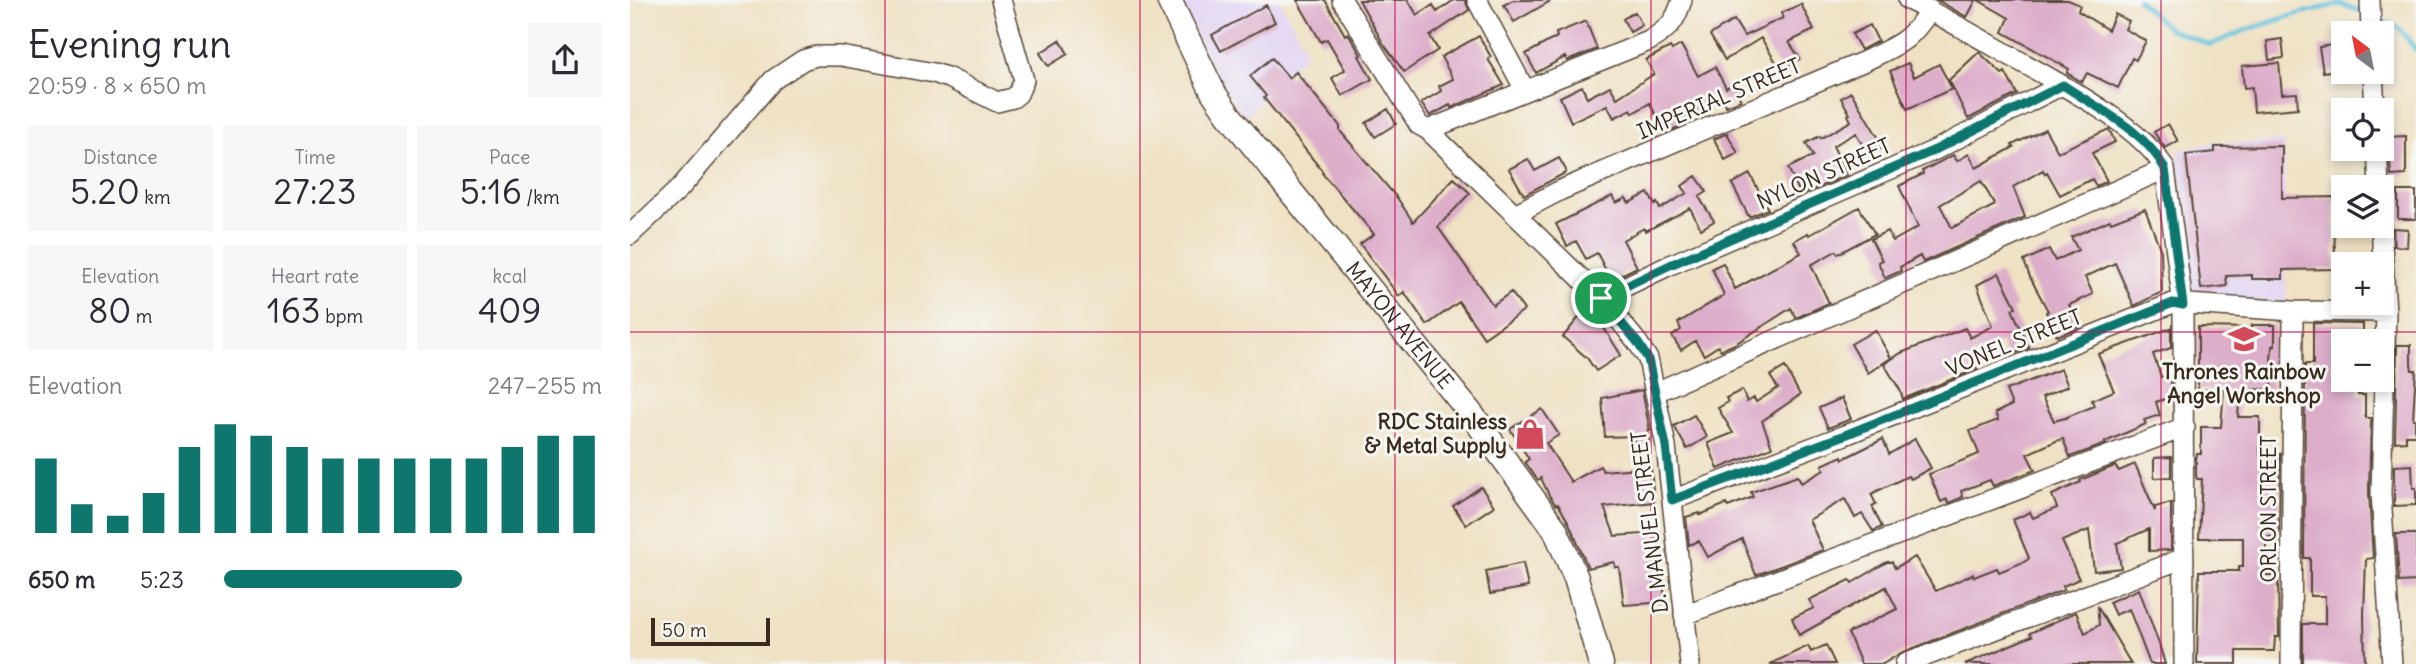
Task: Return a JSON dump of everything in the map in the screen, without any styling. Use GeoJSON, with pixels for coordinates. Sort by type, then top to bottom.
{"type":"FeatureCollection","features":[{"type":"Feature","properties":{"kind":"main road","name":"MAYON AVENUE"},"geometry":{"type":"LineString","coordinates":[[1170,0],[1213,92],[1228,114],[1472,415],[1555,529],[1576,578],[1601,664]]}},
{"type":"Feature","properties":{"kind":"street"},"geometry":{"type":"LineString","coordinates":[[630,235],[680,188],[773,80],[803,60],[829,55],[881,63],[949,78],[997,102],[1013,98],[1018,94],[1024,80],[1001,0]]}},
{"type":"Feature","properties":{"kind":"street","name":"D. MANUEL STREET"},"geometry":{"type":"LineString","coordinates":[[1342,0],[1419,125],[1428,130],[1601,298],[1648,359],[1656,392],[1672,500],[1690,664]]}},
{"type":"Feature","properties":{"kind":"street"},"geometry":{"type":"LineString","coordinates":[[1478,0],[1525,90]]}},
{"type":"Feature","properties":{"kind":"street"},"geometry":{"type":"LineString","coordinates":[[1428,130],[1648,41],[1674,22],[1682,0]]}},
{"type":"Feature","properties":{"kind":"street"},"geometry":{"type":"LineString","coordinates":[[1908,0],[2063,85],[2130,130],[2159,157],[2165,169],[2183,305],[2184,664]]}},
{"type":"Feature","properties":{"kind":"street"},"geometry":{"type":"LineString","coordinates":[[2370,1],[2371,21]]}},
{"type":"Feature","properties":{"kind":"street","name":"IMPERIAL STREET"},"geometry":{"type":"LineString","coordinates":[[1515,214],[1561,190],[1865,61],[1905,41],[1919,27],[1930,10]]}},
{"type":"Feature","properties":{"kind":"street","name":"NYLON STREET"},"geometry":{"type":"LineString","coordinates":[[1601,298],[1670,265],[1935,150],[2063,85]]}},
{"type":"Feature","properties":{"kind":"street"},"geometry":{"type":"LineString","coordinates":[[1656,392],[2165,169]]}},
{"type":"Feature","properties":{"kind":"street","name":"VONEL STREET"},"geometry":{"type":"LineString","coordinates":[[1672,500],[1845,435],[2173,303],[2292,312],[2331,312]]}},
{"type":"Feature","properties":{"kind":"street","name":"ORLON STREET"},"geometry":{"type":"LineString","coordinates":[[2291,664],[2292,312]]}},
{"type":"Feature","properties":{"kind":"street"},"geometry":{"type":"LineString","coordinates":[[2386,315],[2381,493],[2392,664]]}},
{"type":"Feature","properties":{"kind":"street"},"geometry":{"type":"LineString","coordinates":[[1684,615],[2185,427]]}},
{"type":"Feature","properties":{"kind":"street"},"geometry":{"type":"LineString","coordinates":[[1905,664],[2184,558]]}},
{"type":"Feature","properties":{"kind":"shaded area"},"geometry":{"type":"Polygon","coordinates":[[[1179,0],[1280,0],[1307,52],[1244,118],[1217,78],[1179,0]]]}},
{"type":"Feature","properties":{"kind":"shaded area"},"geometry":{"type":"Polygon","coordinates":[[[2284,142],[2286,302],[2194,298],[2178,151],[2212,143],[2284,142]]]}},
{"type":"Feature","properties":{"kind":"building"},"geometry":{"type":"Polygon","coordinates":[[[1297,0],[1325,0],[1345,35],[1348,33],[1372,79],[1342,96],[1332,78],[1345,70],[1327,39],[1321,42],[1297,0]]]}},
{"type":"Feature","properties":{"kind":"building"},"geometry":{"type":"Polygon","coordinates":[[[1359,0],[1408,0],[1417,15],[1433,5],[1437,12],[1454,0],[1465,0],[1469,10],[1430,36],[1438,50],[1404,72],[1383,43],[1359,0]]]}},
{"type":"Feature","properties":{"kind":"building"},"geometry":{"type":"Polygon","coordinates":[[[1513,0],[1552,0],[1514,22],[1504,5],[1513,0]]]}},
{"type":"Feature","properties":{"kind":"building"},"geometry":{"type":"Polygon","coordinates":[[[1937,0],[1976,0],[1967,17],[1937,0]]]}},
{"type":"Feature","properties":{"kind":"building"},"geometry":{"type":"Polygon","coordinates":[[[1978,0],[2068,0],[2080,5],[2078,11],[2108,30],[2115,14],[2129,21],[2125,29],[2146,41],[2136,60],[2132,58],[2118,88],[2087,73],[2082,82],[2067,73],[2069,69],[2003,32],[2009,18],[1978,0]]]}},
{"type":"Feature","properties":{"kind":"building"},"geometry":{"type":"Polygon","coordinates":[[[1801,4],[1814,30],[1789,42],[1800,59],[1781,70],[1761,38],[1725,60],[1710,35],[1734,20],[1744,36],[1783,18],[1781,13],[1801,4]]]}},
{"type":"Feature","properties":{"kind":"building"},"geometry":{"type":"Polygon","coordinates":[[[1266,5],[1275,22],[1221,51],[1212,35],[1266,5]]]}},
{"type":"Feature","properties":{"kind":"building"},"geometry":{"type":"Polygon","coordinates":[[[1635,12],[1642,25],[1630,32],[1623,19],[1635,12]]]}},
{"type":"Feature","properties":{"kind":"building"},"geometry":{"type":"Polygon","coordinates":[[[1586,21],[1597,49],[1567,61],[1565,57],[1536,73],[1526,54],[1557,37],[1556,33],[1586,21]]]}},
{"type":"Feature","properties":{"kind":"building"},"geometry":{"type":"Polygon","coordinates":[[[1870,25],[1878,41],[1861,50],[1852,34],[1870,25]]]}},
{"type":"Feature","properties":{"kind":"building"},"geometry":{"type":"Polygon","coordinates":[[[1479,36],[1491,57],[1488,59],[1504,85],[1451,108],[1450,105],[1430,116],[1421,103],[1441,91],[1439,86],[1453,79],[1441,57],[1479,36]]]}},
{"type":"Feature","properties":{"kind":"building"},"geometry":{"type":"Polygon","coordinates":[[[2282,39],[2284,58],[2269,60],[2267,41],[2282,39]]]}},
{"type":"Feature","properties":{"kind":"building"},"geometry":{"type":"Polygon","coordinates":[[[1060,40],[1068,54],[1048,66],[1040,53],[1060,40]]]}},
{"type":"Feature","properties":{"kind":"building"},"geometry":{"type":"Polygon","coordinates":[[[1681,45],[1698,76],[1715,67],[1726,88],[1733,84],[1741,100],[1726,106],[1721,96],[1685,115],[1689,123],[1664,133],[1650,103],[1633,113],[1631,109],[1614,118],[1607,105],[1571,122],[1560,97],[1582,86],[1587,98],[1610,86],[1617,98],[1654,74],[1646,60],[1670,47],[1672,50],[1681,45]]]}},
{"type":"Feature","properties":{"kind":"building"},"geometry":{"type":"Polygon","coordinates":[[[2331,45],[2331,71],[2323,72],[2319,47],[2331,45]]]}},
{"type":"Feature","properties":{"kind":"building"},"geometry":{"type":"Polygon","coordinates":[[[1979,52],[2002,74],[2005,72],[2017,94],[1968,119],[1949,80],[1979,52]]]}},
{"type":"Feature","properties":{"kind":"building"},"geometry":{"type":"Polygon","coordinates":[[[1272,58],[1289,78],[1296,72],[1340,126],[1340,131],[1398,199],[1413,222],[1454,178],[1470,193],[1438,227],[1493,305],[1511,292],[1524,310],[1484,338],[1459,302],[1427,325],[1404,292],[1399,296],[1360,244],[1374,234],[1322,173],[1250,76],[1272,58]]]}},
{"type":"Feature","properties":{"kind":"building"},"geometry":{"type":"Polygon","coordinates":[[[1908,63],[1914,77],[1939,64],[1952,89],[1907,109],[1890,71],[1908,63]]]}},
{"type":"Feature","properties":{"kind":"building"},"geometry":{"type":"Polygon","coordinates":[[[2279,63],[2282,94],[2297,93],[2298,108],[2254,112],[2252,87],[2244,88],[2242,66],[2279,63]]]}},
{"type":"Feature","properties":{"kind":"building"},"geometry":{"type":"Polygon","coordinates":[[[1851,92],[1884,147],[1868,155],[1856,133],[1833,146],[1847,175],[1801,195],[1788,168],[1813,156],[1806,143],[1851,121],[1841,98],[1851,92]]]}},
{"type":"Feature","properties":{"kind":"building"},"geometry":{"type":"Polygon","coordinates":[[[1388,109],[1396,124],[1375,137],[1366,123],[1388,109]]]}},
{"type":"Feature","properties":{"kind":"building"},"geometry":{"type":"Polygon","coordinates":[[[2168,124],[2178,141],[2165,148],[2154,132],[2168,124]]]}},
{"type":"Feature","properties":{"kind":"building"},"geometry":{"type":"Polygon","coordinates":[[[2045,129],[2058,152],[2109,129],[2115,142],[2092,153],[2107,181],[2096,186],[2092,179],[2060,195],[2047,172],[2045,174],[2043,170],[2013,187],[2025,217],[1923,262],[1920,256],[1900,267],[1901,271],[1885,278],[1878,262],[1882,260],[1871,239],[1887,231],[1893,241],[1918,227],[1899,186],[1953,155],[1957,161],[1969,154],[1976,168],[2014,147],[2012,145],[2045,129]],[[1981,181],[1940,205],[1952,228],[1995,205],[1981,181]]]}},
{"type":"Feature","properties":{"kind":"building"},"geometry":{"type":"Polygon","coordinates":[[[1727,133],[1738,153],[1725,160],[1714,139],[1727,133]]]}},
{"type":"Feature","properties":{"kind":"building"},"geometry":{"type":"Polygon","coordinates":[[[2406,136],[2406,175],[2391,175],[2390,161],[2394,161],[2394,137],[2406,136]]]}},
{"type":"Feature","properties":{"kind":"building"},"geometry":{"type":"Polygon","coordinates":[[[2282,146],[2282,198],[2331,197],[2331,238],[2335,238],[2335,252],[2331,252],[2331,269],[2283,270],[2283,279],[2252,279],[2252,275],[2226,276],[2227,286],[2201,289],[2186,155],[2215,152],[2215,147],[2282,146]]]}},
{"type":"Feature","properties":{"kind":"building"},"geometry":{"type":"Polygon","coordinates":[[[1559,158],[1565,173],[1524,195],[1509,169],[1528,159],[1535,171],[1559,158]]]}},
{"type":"Feature","properties":{"kind":"building"},"geometry":{"type":"Polygon","coordinates":[[[1750,174],[1768,209],[1749,217],[1732,184],[1750,174]]]}},
{"type":"Feature","properties":{"kind":"building"},"geometry":{"type":"Polygon","coordinates":[[[1696,176],[1707,192],[1699,197],[1714,221],[1701,229],[1690,208],[1623,240],[1637,267],[1611,280],[1597,253],[1586,259],[1576,241],[1567,246],[1556,224],[1612,196],[1616,203],[1626,198],[1629,203],[1648,193],[1660,209],[1687,193],[1682,186],[1696,176]]]}},
{"type":"Feature","properties":{"kind":"building"},"geometry":{"type":"Polygon","coordinates":[[[2398,191],[2416,191],[2416,219],[2398,219],[2398,191]]]}},
{"type":"Feature","properties":{"kind":"building"},"geometry":{"type":"Polygon","coordinates":[[[1859,207],[1875,234],[1811,265],[1829,303],[1796,318],[1791,308],[1721,350],[1718,346],[1704,355],[1695,341],[1681,350],[1672,336],[1681,330],[1678,323],[1724,295],[1712,268],[1723,263],[1735,289],[1801,253],[1794,241],[1859,207]]]}},
{"type":"Feature","properties":{"kind":"building"},"geometry":{"type":"Polygon","coordinates":[[[2145,209],[2161,251],[2162,292],[2134,306],[2115,263],[2085,277],[2093,294],[2069,305],[2080,327],[2057,336],[2024,261],[2049,249],[2055,261],[2078,250],[2071,237],[2145,209]]]}},
{"type":"Feature","properties":{"kind":"building"},"geometry":{"type":"Polygon","coordinates":[[[2394,228],[2408,229],[2407,247],[2394,246],[2394,228]]]}},
{"type":"Feature","properties":{"kind":"building"},"geometry":{"type":"Polygon","coordinates":[[[1999,273],[2016,307],[2012,309],[2029,348],[2007,356],[2001,342],[1971,357],[1977,369],[1903,399],[1884,364],[1901,353],[1965,328],[1970,338],[1993,326],[1977,285],[1999,273]]]}},
{"type":"Feature","properties":{"kind":"building"},"geometry":{"type":"Polygon","coordinates":[[[1589,305],[1605,322],[1602,325],[1621,355],[1596,371],[1587,358],[1563,337],[1589,305]]]}},
{"type":"Feature","properties":{"kind":"building"},"geometry":{"type":"Polygon","coordinates":[[[2313,323],[2363,324],[2363,329],[2331,329],[2331,392],[2358,392],[2358,395],[2365,395],[2365,418],[2371,418],[2369,493],[2373,558],[2366,559],[2365,664],[2303,664],[2303,624],[2325,624],[2325,596],[2310,596],[2310,558],[2304,558],[2305,364],[2313,364],[2313,323]]]}},
{"type":"Feature","properties":{"kind":"building"},"geometry":{"type":"Polygon","coordinates":[[[2252,325],[2275,325],[2275,346],[2272,346],[2271,361],[2272,389],[2240,390],[2238,417],[2260,417],[2260,454],[2280,454],[2279,537],[2266,537],[2266,575],[2278,575],[2279,637],[2275,637],[2274,651],[2237,651],[2237,664],[2197,664],[2199,571],[2239,571],[2239,567],[2243,567],[2243,538],[2199,538],[2202,479],[2197,479],[2196,476],[2197,454],[2201,454],[2201,427],[2221,427],[2224,389],[2198,390],[2198,327],[2252,328],[2252,325]]]}},
{"type":"Feature","properties":{"kind":"building"},"geometry":{"type":"Polygon","coordinates":[[[2171,328],[2171,348],[2153,354],[2161,377],[2171,376],[2171,397],[2156,402],[2160,415],[2144,420],[2146,424],[2105,442],[2106,444],[2070,457],[2063,439],[2056,441],[2027,454],[2035,470],[1993,486],[1990,480],[1961,491],[1963,497],[1949,503],[1947,499],[1941,502],[1929,474],[1979,454],[1970,431],[1998,420],[1995,413],[2012,405],[2006,390],[2061,369],[2068,386],[2042,397],[2054,421],[2065,418],[2094,406],[2092,400],[2114,391],[2098,354],[2171,328]]]}},
{"type":"Feature","properties":{"kind":"building"},"geometry":{"type":"Polygon","coordinates":[[[1875,330],[1891,358],[1868,373],[1851,344],[1875,330]]]}},
{"type":"Feature","properties":{"kind":"building"},"geometry":{"type":"Polygon","coordinates":[[[2397,345],[2411,345],[2412,370],[2416,370],[2413,419],[2415,435],[2406,435],[2406,441],[2395,442],[2397,345]]]}},
{"type":"Feature","properties":{"kind":"building"},"geometry":{"type":"Polygon","coordinates":[[[1785,367],[1800,395],[1762,421],[1772,447],[1718,469],[1708,443],[1733,433],[1718,408],[1728,402],[1726,398],[1742,390],[1747,402],[1754,398],[1756,402],[1778,388],[1770,376],[1785,367]]]}},
{"type":"Feature","properties":{"kind":"building"},"geometry":{"type":"Polygon","coordinates":[[[1642,390],[1650,431],[1654,502],[1604,507],[1615,536],[1656,533],[1656,548],[1666,602],[1624,605],[1619,567],[1615,567],[1614,562],[1588,568],[1569,523],[1549,495],[1541,478],[1538,480],[1525,462],[1529,459],[1510,429],[1542,409],[1559,435],[1546,443],[1571,482],[1600,466],[1603,471],[1637,468],[1634,436],[1605,437],[1602,398],[1642,390]]]}},
{"type":"Feature","properties":{"kind":"building"},"geometry":{"type":"Polygon","coordinates":[[[1842,398],[1851,419],[1828,428],[1819,408],[1842,398]]]}},
{"type":"Feature","properties":{"kind":"building"},"geometry":{"type":"Polygon","coordinates":[[[1694,415],[1707,437],[1687,449],[1674,426],[1694,415]]]}},
{"type":"Feature","properties":{"kind":"building"},"geometry":{"type":"Polygon","coordinates":[[[1883,439],[1889,454],[1915,439],[1931,468],[1911,479],[1908,476],[1871,494],[1876,504],[1872,506],[1882,527],[1873,531],[1862,514],[1855,518],[1845,499],[1809,520],[1823,550],[1756,575],[1742,539],[1708,557],[1699,541],[1689,545],[1686,517],[1700,515],[1726,504],[1728,507],[1753,497],[1751,492],[1798,476],[1801,483],[1824,470],[1822,465],[1842,456],[1843,459],[1883,439]]]}},
{"type":"Feature","properties":{"kind":"building"},"geometry":{"type":"Polygon","coordinates":[[[2171,457],[2171,477],[2154,478],[2154,458],[2171,457]]]}},
{"type":"Feature","properties":{"kind":"building"},"geometry":{"type":"Polygon","coordinates":[[[2135,464],[2155,511],[2155,507],[2171,503],[2171,550],[2149,551],[2149,529],[2117,543],[2121,568],[2094,571],[2089,530],[2062,541],[2079,579],[2063,586],[2064,590],[1901,653],[1883,664],[1861,664],[1848,633],[1897,609],[1886,587],[1799,635],[1792,618],[1814,608],[1809,600],[1850,580],[1852,583],[1887,562],[1892,562],[1895,568],[1915,557],[1936,591],[1973,574],[1974,577],[1997,568],[1999,572],[2026,561],[2029,558],[2013,520],[2030,512],[2033,518],[2057,508],[2052,495],[2081,482],[2080,480],[2115,466],[2119,471],[2135,464]]]}},
{"type":"Feature","properties":{"kind":"building"},"geometry":{"type":"Polygon","coordinates":[[[2412,465],[2416,505],[2394,506],[2394,466],[2412,465]]]}},
{"type":"Feature","properties":{"kind":"building"},"geometry":{"type":"Polygon","coordinates":[[[1481,487],[1494,506],[1466,525],[1453,506],[1481,487]]]}},
{"type":"Feature","properties":{"kind":"building"},"geometry":{"type":"Polygon","coordinates":[[[2396,534],[2416,534],[2416,581],[2399,582],[2396,534]]]}},
{"type":"Feature","properties":{"kind":"building"},"geometry":{"type":"Polygon","coordinates":[[[1523,563],[1528,587],[1490,594],[1486,571],[1523,563]]]}},
{"type":"Feature","properties":{"kind":"building"},"geometry":{"type":"Polygon","coordinates":[[[2139,589],[2165,664],[2150,664],[2129,609],[2115,615],[2109,602],[2139,589]]]}},
{"type":"Feature","properties":{"kind":"building"},"geometry":{"type":"Polygon","coordinates":[[[2097,606],[2131,664],[1965,664],[2032,636],[2030,633],[2076,612],[2085,633],[2099,625],[2097,606]]]}},
{"type":"Feature","properties":{"kind":"building"},"geometry":{"type":"Polygon","coordinates":[[[1826,645],[1835,664],[1770,664],[1808,646],[1811,652],[1826,645]]]}},
{"type":"Feature","properties":{"kind":"waterway"},"geometry":{"type":"LineString","coordinates":[[2138,0],[2169,29],[2210,45],[2246,30],[2340,4],[2366,13]]}},
{"type":"Feature","properties":{"kind":"waterway"},"geometry":{"type":"LineString","coordinates":[[2377,18],[2399,28],[2416,50]]}},
{"type":"Feature","properties":{"kind":"place","name":"Thrones Rainbow Angel Workshop"},"geometry":{"type":"Point","coordinates":[2244,339]}},
{"type":"Feature","properties":{"kind":"place","name":"RDC Stainless & Metal Supply"},"geometry":{"type":"Point","coordinates":[1530,434]}},
{"type":"Feature","properties":{"kind":"route"},"geometry":{"type":"LineString","coordinates":[[2063,85],[2130,130],[2159,157],[2165,169],[2183,305],[2173,303],[1845,435],[1672,500],[1666,446],[1648,359],[1601,298],[1670,265],[1935,150],[2063,85]]}}]}
